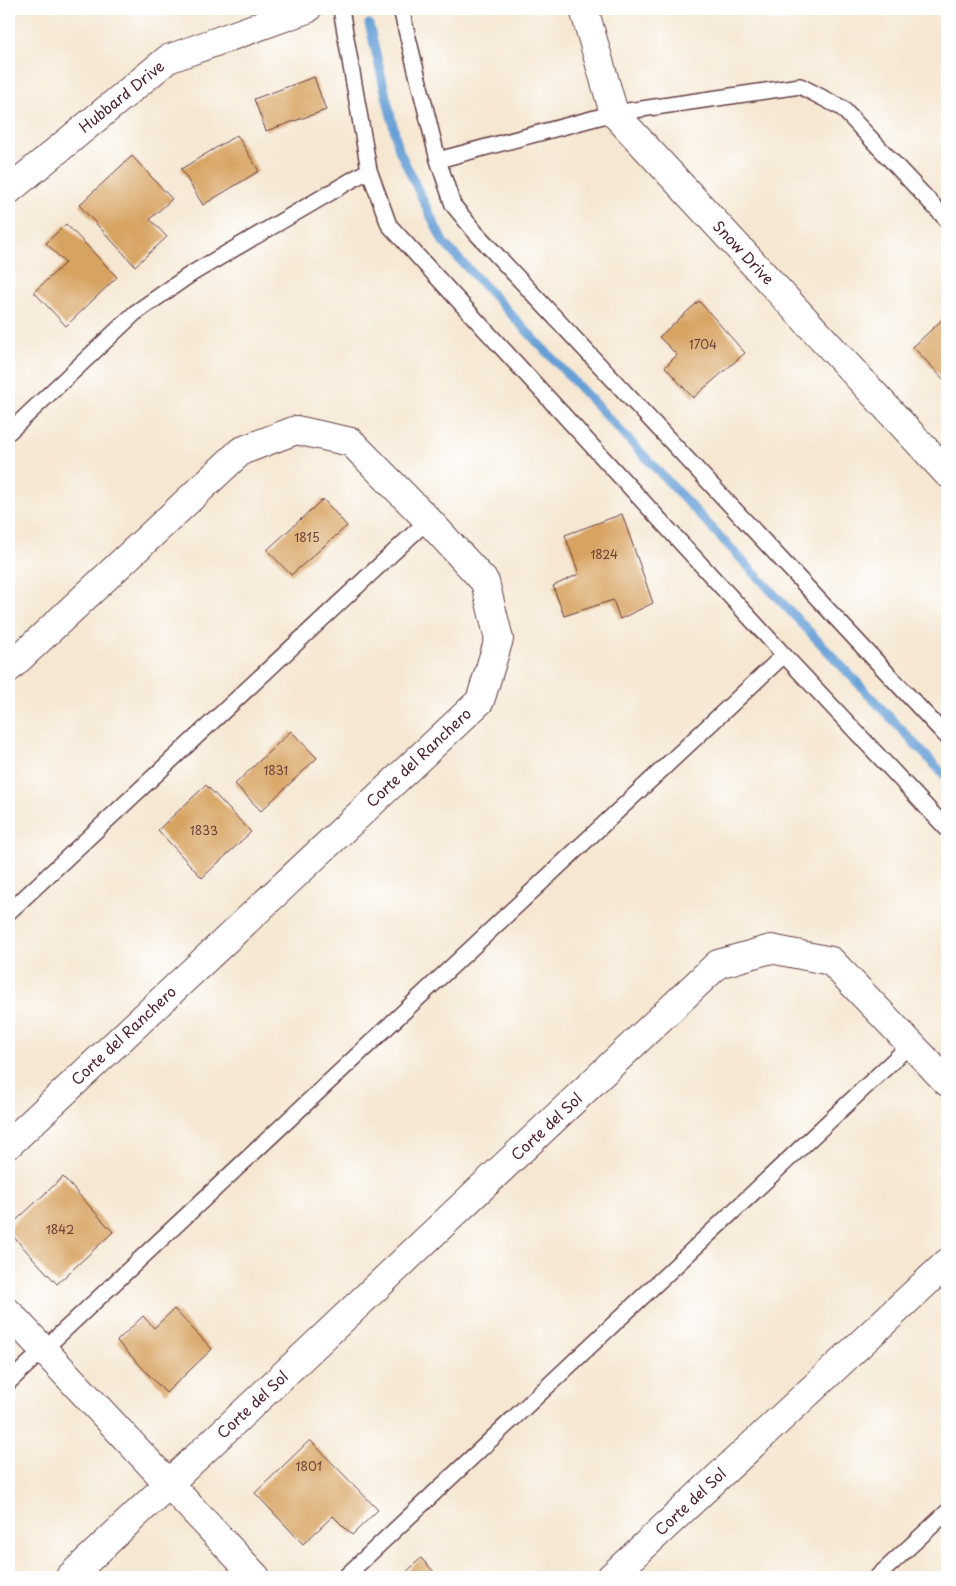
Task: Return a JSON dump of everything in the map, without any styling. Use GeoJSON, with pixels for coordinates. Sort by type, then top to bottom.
{"type":"FeatureCollection","features":[{"type":"Feature","properties":{"kind":"street","name":"Hubbard Drive"},"geometry":{"type":"LineString","coordinates":[[10,186],[168,59],[307,9]]}},
{"type":"Feature","properties":{"kind":"street","name":"Snow Drive"},"geometry":{"type":"LineString","coordinates":[[584,9],[614,113],[947,473]]}},
{"type":"Feature","properties":{"kind":"street","name":"Corte del Ranchero"},"geometry":{"type":"LineString","coordinates":[[9,668],[241,451],[296,430],[350,442],[428,520],[485,582],[499,639],[480,701],[9,1144]]}},
{"type":"Feature","properties":{"kind":"street","name":"Corte del Sol"},"geometry":{"type":"LineString","coordinates":[[70,1577],[718,964],[770,949],[831,961],[947,1082]]}},
{"type":"Feature","properties":{"kind":"street","name":"Corte del Sol"},"geometry":{"type":"LineString","coordinates":[[610,1577],[947,1263]]}},
{"type":"Feature","properties":{"kind":"street"},"geometry":{"type":"LineString","coordinates":[[9,1313],[256,1577]]}},
{"type":"Feature","properties":{"kind":"lane"},"geometry":{"type":"LineString","coordinates":[[341,9],[369,170],[390,225],[784,655],[947,829]]}},
{"type":"Feature","properties":{"kind":"lane"},"geometry":{"type":"LineString","coordinates":[[401,9],[438,160],[453,205],[476,232],[947,737]]}},
{"type":"Feature","properties":{"kind":"lane"},"geometry":{"type":"LineString","coordinates":[[438,160],[614,113],[800,86],[842,108],[947,220]]}},
{"type":"Feature","properties":{"kind":"lane"},"geometry":{"type":"LineString","coordinates":[[9,432],[135,313],[191,274],[369,170]]}},
{"type":"Feature","properties":{"kind":"lane"},"geometry":{"type":"LineString","coordinates":[[9,912],[428,520]]}},
{"type":"Feature","properties":{"kind":"lane"},"geometry":{"type":"LineString","coordinates":[[9,1382],[784,655]]}},
{"type":"Feature","properties":{"kind":"lane"},"geometry":{"type":"LineString","coordinates":[[345,1577],[911,1044]]}},
{"type":"Feature","properties":{"kind":"lane"},"geometry":{"type":"LineString","coordinates":[[877,1577],[947,1512]]}},
{"type":"Feature","properties":{"kind":"building"},"geometry":{"type":"Polygon","coordinates":[[[314,77],[326,110],[266,131],[254,99],[314,77]]]}},
{"type":"Feature","properties":{"kind":"building"},"geometry":{"type":"Polygon","coordinates":[[[237,135],[259,171],[203,205],[181,169],[237,135]]]}},
{"type":"Feature","properties":{"kind":"building"},"geometry":{"type":"Polygon","coordinates":[[[132,156],[172,199],[150,219],[167,237],[135,266],[79,205],[132,156]]]}},
{"type":"Feature","properties":{"kind":"building"},"geometry":{"type":"Polygon","coordinates":[[[66,224],[117,277],[66,326],[34,292],[65,263],[46,243],[66,224]]]}},
{"type":"Feature","properties":{"kind":"building"},"geometry":{"type":"Polygon","coordinates":[[[699,301],[745,353],[693,398],[665,367],[677,355],[659,337],[699,301]]]}},
{"type":"Feature","properties":{"kind":"building"},"geometry":{"type":"Polygon","coordinates":[[[947,315],[947,383],[913,347],[947,315]]]}},
{"type":"Feature","properties":{"kind":"building"},"geometry":{"type":"Polygon","coordinates":[[[323,499],[347,526],[291,575],[267,550],[323,499]]]}},
{"type":"Feature","properties":{"kind":"building"},"geometry":{"type":"Polygon","coordinates":[[[622,514],[653,603],[620,619],[613,600],[564,616],[553,586],[579,574],[565,535],[622,514]]]}},
{"type":"Feature","properties":{"kind":"building"},"geometry":{"type":"Polygon","coordinates":[[[291,731],[317,758],[261,811],[235,784],[291,731]]]}},
{"type":"Feature","properties":{"kind":"building"},"geometry":{"type":"Polygon","coordinates":[[[206,785],[251,832],[202,878],[158,830],[206,785]]]}},
{"type":"Feature","properties":{"kind":"building"},"geometry":{"type":"Polygon","coordinates":[[[63,1177],[113,1232],[57,1284],[9,1232],[9,1227],[63,1177]]]}},
{"type":"Feature","properties":{"kind":"building"},"geometry":{"type":"Polygon","coordinates":[[[174,1309],[212,1349],[166,1393],[117,1341],[143,1316],[154,1328],[174,1309]]]}},
{"type":"Feature","properties":{"kind":"building"},"geometry":{"type":"Polygon","coordinates":[[[310,1440],[378,1510],[352,1535],[333,1516],[303,1544],[255,1493],[310,1440]]]}},
{"type":"Feature","properties":{"kind":"building"},"geometry":{"type":"Polygon","coordinates":[[[421,1558],[439,1577],[401,1577],[421,1558]]]}},
{"type":"Feature","properties":{"kind":"waterway"},"geometry":{"type":"LineString","coordinates":[[369,24],[399,150],[443,242],[947,778]]}}]}
